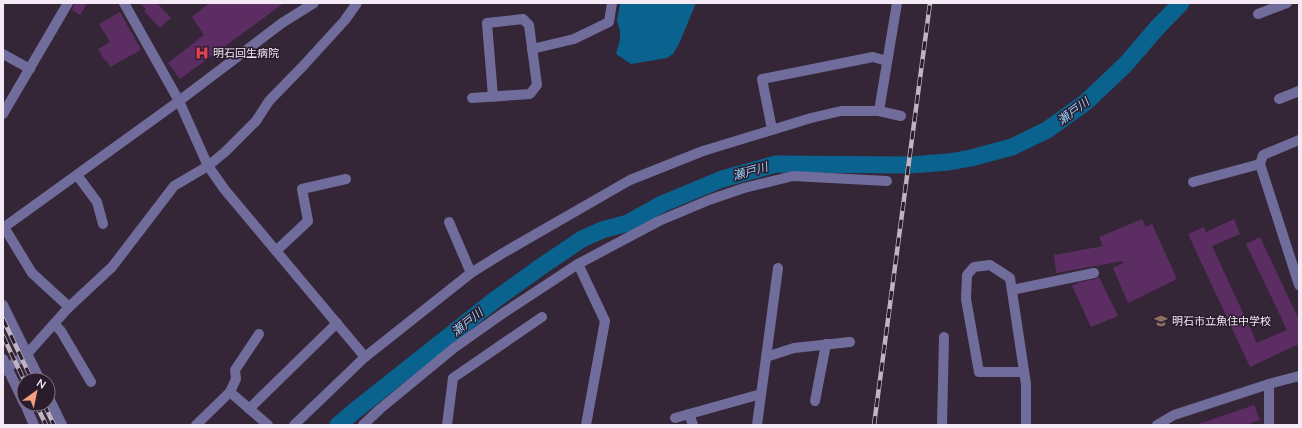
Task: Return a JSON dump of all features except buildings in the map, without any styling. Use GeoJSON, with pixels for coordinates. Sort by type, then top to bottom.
{"type":"FeatureCollection","features":[{"type":"Feature","properties":{"kind":"street"},"geometry":{"type":"LineString","coordinates":[[3,114],[68,3]]}},
{"type":"Feature","properties":{"kind":"street"},"geometry":{"type":"LineString","coordinates":[[124,3],[179,101],[208,166],[225,190],[365,357]]}},
{"type":"Feature","properties":{"kind":"street"},"geometry":{"type":"LineString","coordinates":[[69,307],[32,273],[4,228],[179,101],[282,23],[314,3]]}},
{"type":"Feature","properties":{"kind":"street"},"geometry":{"type":"LineString","coordinates":[[16,387],[5,366],[27,354],[69,307],[112,267],[174,186],[208,166],[225,152],[256,121],[269,101],[345,20],[357,3]]}},
{"type":"Feature","properties":{"kind":"street"},"geometry":{"type":"LineString","coordinates":[[532,49],[574,39],[609,22],[612,3]]}},
{"type":"Feature","properties":{"kind":"street"},"geometry":{"type":"LineString","coordinates":[[879,111],[897,3]]}},
{"type":"Feature","properties":{"kind":"street"},"geometry":{"type":"LineString","coordinates":[[1258,14],[1287,3]]}},
{"type":"Feature","properties":{"kind":"street"},"geometry":{"type":"LineString","coordinates":[[472,98],[493,97],[530,94],[537,84],[529,25],[522,19],[487,23],[493,97]]}},
{"type":"Feature","properties":{"kind":"street"},"geometry":{"type":"LineString","coordinates":[[3,54],[30,68]]}},
{"type":"Feature","properties":{"kind":"street"},"geometry":{"type":"LineString","coordinates":[[772,129],[762,79],[873,57],[888,61]]}},
{"type":"Feature","properties":{"kind":"street"},"geometry":{"type":"LineString","coordinates":[[1279,99],[1299,91]]}},
{"type":"Feature","properties":{"kind":"street"},"geometry":{"type":"LineString","coordinates":[[294,425],[365,357],[471,273],[630,180],[702,151],[811,118],[841,111],[879,111],[900,116]]}},
{"type":"Feature","properties":{"kind":"street"},"geometry":{"type":"LineString","coordinates":[[1299,140],[1263,155],[1260,164],[1299,285]]}},
{"type":"Feature","properties":{"kind":"street"},"geometry":{"type":"LineString","coordinates":[[1193,182],[1260,164]]}},
{"type":"Feature","properties":{"kind":"street"},"geometry":{"type":"LineString","coordinates":[[76,175],[97,202],[103,224]]}},
{"type":"Feature","properties":{"kind":"street"},"geometry":{"type":"LineString","coordinates":[[363,425],[380,409],[454,348],[502,314],[578,264],[659,221],[709,200],[744,188],[793,176],[888,181]]}},
{"type":"Feature","properties":{"kind":"street"},"geometry":{"type":"LineString","coordinates":[[276,251],[308,221],[302,189],[346,179]]}},
{"type":"Feature","properties":{"kind":"street"},"geometry":{"type":"LineString","coordinates":[[449,222],[471,273]]}},
{"type":"Feature","properties":{"kind":"street"},"geometry":{"type":"LineString","coordinates":[[578,264],[605,320],[586,425]]}},
{"type":"Feature","properties":{"kind":"street"},"geometry":{"type":"LineString","coordinates":[[1024,372],[979,372],[966,299],[967,275],[974,267],[990,265],[1010,278],[1026,384],[1026,425]]}},
{"type":"Feature","properties":{"kind":"street"},"geometry":{"type":"LineString","coordinates":[[757,425],[778,268]]}},
{"type":"Feature","properties":{"kind":"street"},"geometry":{"type":"LineString","coordinates":[[1012,290],[1094,273]]}},
{"type":"Feature","properties":{"kind":"street"},"geometry":{"type":"LineString","coordinates":[[3,305],[36,372]]}},
{"type":"Feature","properties":{"kind":"street"},"geometry":{"type":"LineString","coordinates":[[446,425],[452,378],[542,318]]}},
{"type":"Feature","properties":{"kind":"street"},"geometry":{"type":"LineString","coordinates":[[249,409],[337,323]]}},
{"type":"Feature","properties":{"kind":"street"},"geometry":{"type":"LineString","coordinates":[[54,324],[61,331],[91,382]]}},
{"type":"Feature","properties":{"kind":"street"},"geometry":{"type":"LineString","coordinates":[[196,425],[230,392],[236,379],[235,370],[259,334]]}},
{"type":"Feature","properties":{"kind":"street"},"geometry":{"type":"LineString","coordinates":[[942,425],[944,337]]}},
{"type":"Feature","properties":{"kind":"street"},"geometry":{"type":"LineString","coordinates":[[766,357],[794,348],[850,342]]}},
{"type":"Feature","properties":{"kind":"street"},"geometry":{"type":"LineString","coordinates":[[815,401],[826,344]]}},
{"type":"Feature","properties":{"kind":"street"},"geometry":{"type":"LineString","coordinates":[[1157,425],[1174,415],[1269,384],[1299,376]]}},
{"type":"Feature","properties":{"kind":"street"},"geometry":{"type":"LineString","coordinates":[[1269,384],[1269,425]]}},
{"type":"Feature","properties":{"kind":"street"},"geometry":{"type":"LineString","coordinates":[[230,392],[268,425]]}},
{"type":"Feature","properties":{"kind":"street"},"geometry":{"type":"LineString","coordinates":[[674,418],[761,394]]}},
{"type":"Feature","properties":{"kind":"street"},"geometry":{"type":"LineString","coordinates":[[28,412],[34,425]]}},
{"type":"Feature","properties":{"kind":"street"},"geometry":{"type":"LineString","coordinates":[[56,412],[62,425]]}},
{"type":"Feature","properties":{"kind":"street"},"geometry":{"type":"LineString","coordinates":[[689,414],[693,425]]}},
{"type":"Feature","properties":{"kind":"water"},"geometry":{"type":"Polygon","coordinates":[[[620,3],[696,3],[679,44],[673,54],[667,58],[631,64],[616,54],[620,40],[620,31],[617,21],[620,3]]]}},
{"type":"Feature","properties":{"kind":"waterway","name":"瀬戸川"},"geometry":{"type":"LineString","coordinates":[[338,425],[496,299],[582,239],[602,230],[628,223],[662,204],[722,179],[776,164],[910,165],[949,162],[971,158],[1012,147],[1047,130],[1086,102],[1126,64],[1181,3]]}},
{"type":"Feature","properties":{"kind":"railway"},"geometry":{"type":"LineString","coordinates":[[874,425],[930,3]]}},
{"type":"Feature","properties":{"kind":"railway"},"geometry":{"type":"LineString","coordinates":[[3,319],[28,372]]}},
{"type":"Feature","properties":{"kind":"railway"},"geometry":{"type":"LineString","coordinates":[[3,336],[20,372]]}},
{"type":"Feature","properties":{"kind":"railway"},"geometry":{"type":"LineString","coordinates":[[40,412],[46,425]]}},
{"type":"Feature","properties":{"kind":"railway"},"geometry":{"type":"LineString","coordinates":[[48,412],[54,425]]}},
{"type":"Feature","properties":{"kind":"place","name":"明石回生病院"},"geometry":{"type":"Point","coordinates":[202,53]}},
{"type":"Feature","properties":{"kind":"place","name":"明石市立魚住中学校"},"geometry":{"type":"Point","coordinates":[1161,321]}}]}
